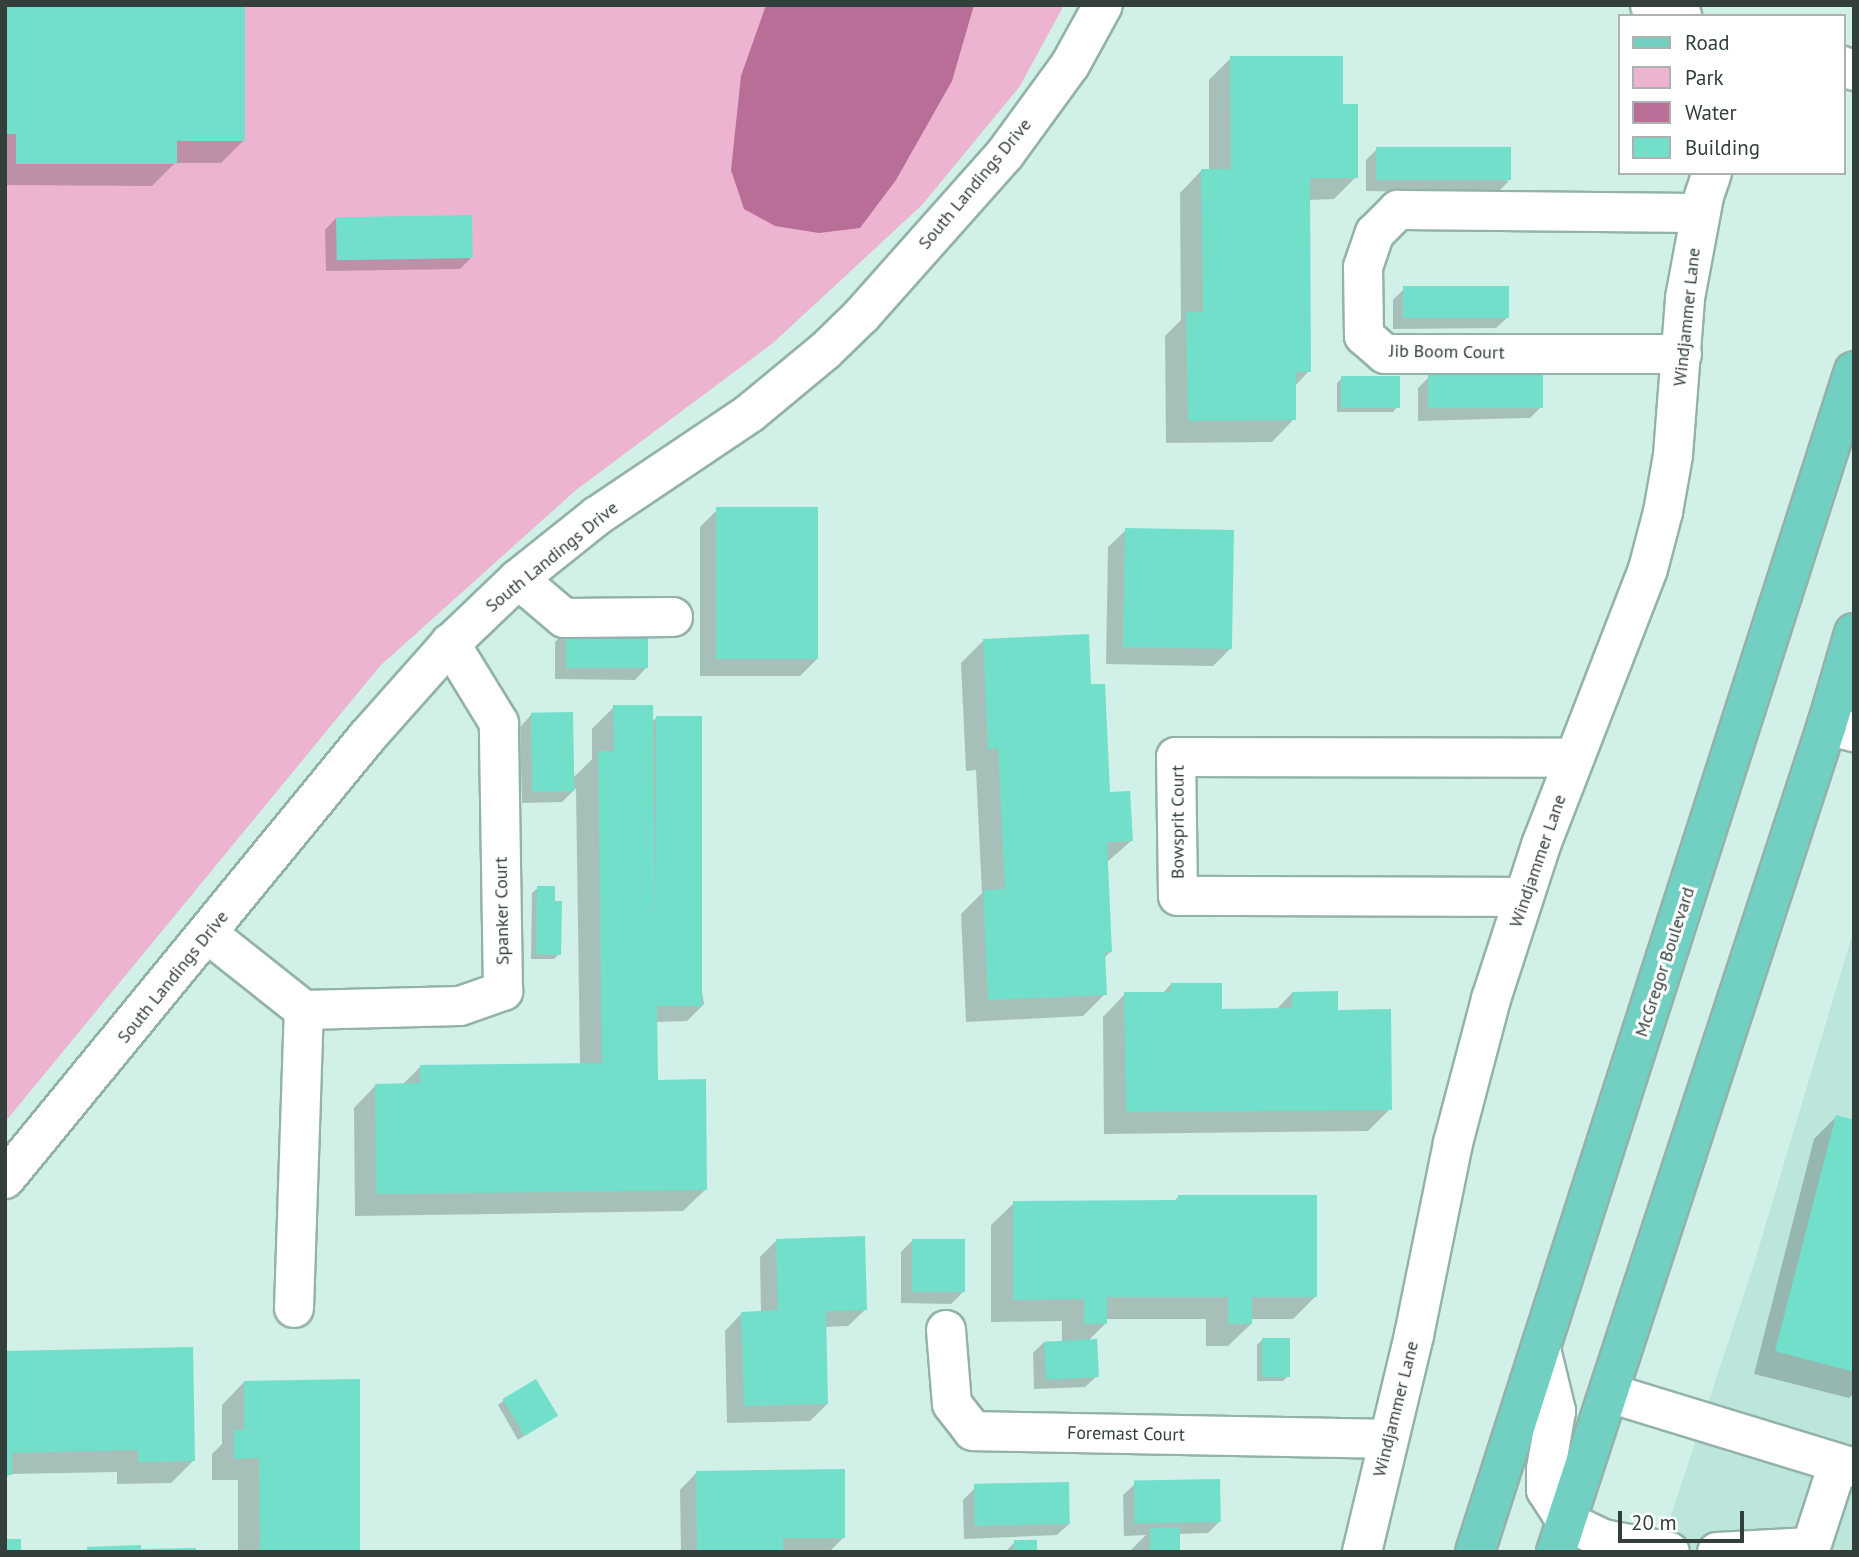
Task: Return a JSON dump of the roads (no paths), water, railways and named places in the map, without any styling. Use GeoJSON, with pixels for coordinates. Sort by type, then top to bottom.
{"type":"FeatureCollection","features":[{"type":"Feature","properties":{"kind":"main road","name":"McGregor Boulevard"},"geometry":{"type":"LineString","coordinates":[[1475,1552],[1854,371]]}},
{"type":"Feature","properties":{"kind":"main road"},"geometry":{"type":"LineString","coordinates":[[1561,1536],[1840,729],[1854,633]]}},
{"type":"Feature","properties":{"kind":"street","name":"South Landings Drive"},"geometry":{"type":"LineString","coordinates":[[5,1179],[367,737],[450,643],[518,579],[597,516],[750,412],[825,351],[862,315],[1005,154],[1070,65],[1103,5]]}},
{"type":"Feature","properties":{"kind":"street"},"geometry":{"type":"LineString","coordinates":[[1650,5],[1676,14]]}},
{"type":"Feature","properties":{"kind":"street","name":"Windjammer Lane"},"geometry":{"type":"LineString","coordinates":[[1363,1552],[1414,1335],[1453,1143],[1491,999],[1574,758],[1648,569],[1664,512],[1673,455],[1685,298],[1700,213],[1711,175]]}},
{"type":"Feature","properties":{"kind":"street","name":"Jib Boom Court"},"geometry":{"type":"LineString","coordinates":[[1682,354],[1385,354],[1364,336],[1363,267],[1374,233],[1398,210],[1700,213]]}},
{"type":"Feature","properties":{"kind":"street"},"geometry":{"type":"LineString","coordinates":[[518,579],[564,618],[673,617]]}},
{"type":"Feature","properties":{"kind":"street","name":"Spanker Court"},"geometry":{"type":"LineString","coordinates":[[304,1010],[460,1006],[503,991],[499,723],[450,643]]}},
{"type":"Feature","properties":{"kind":"street","name":"Bowsprit Court"},"geometry":{"type":"LineString","coordinates":[[1524,897],[1178,895],[1176,757],[1574,758]]}},
{"type":"Feature","properties":{"kind":"street"},"geometry":{"type":"LineString","coordinates":[[208,934],[304,1010],[294,1308]]}},
{"type":"Feature","properties":{"kind":"street","name":"Foremast Court"},"geometry":{"type":"LineString","coordinates":[[946,1330],[952,1404],[973,1431],[1388,1439]]}},
{"type":"Feature","properties":{"kind":"street"},"geometry":{"type":"LineString","coordinates":[[1541,1349],[1556,1411],[1546,1469],[1546,1490],[1561,1536],[1603,1539],[1670,1552]]}},
{"type":"Feature","properties":{"kind":"street"},"geometry":{"type":"LineString","coordinates":[[1609,1392],[1846,1466],[1811,1547],[1717,1552]]}},
{"type":"Feature","properties":{"kind":"water"},"geometry":{"type":"Polygon","coordinates":[[[766,5],[974,5],[952,81],[896,180],[860,228],[819,233],[775,226],[744,209],[731,170],[741,76],[766,5]]]}}]}
